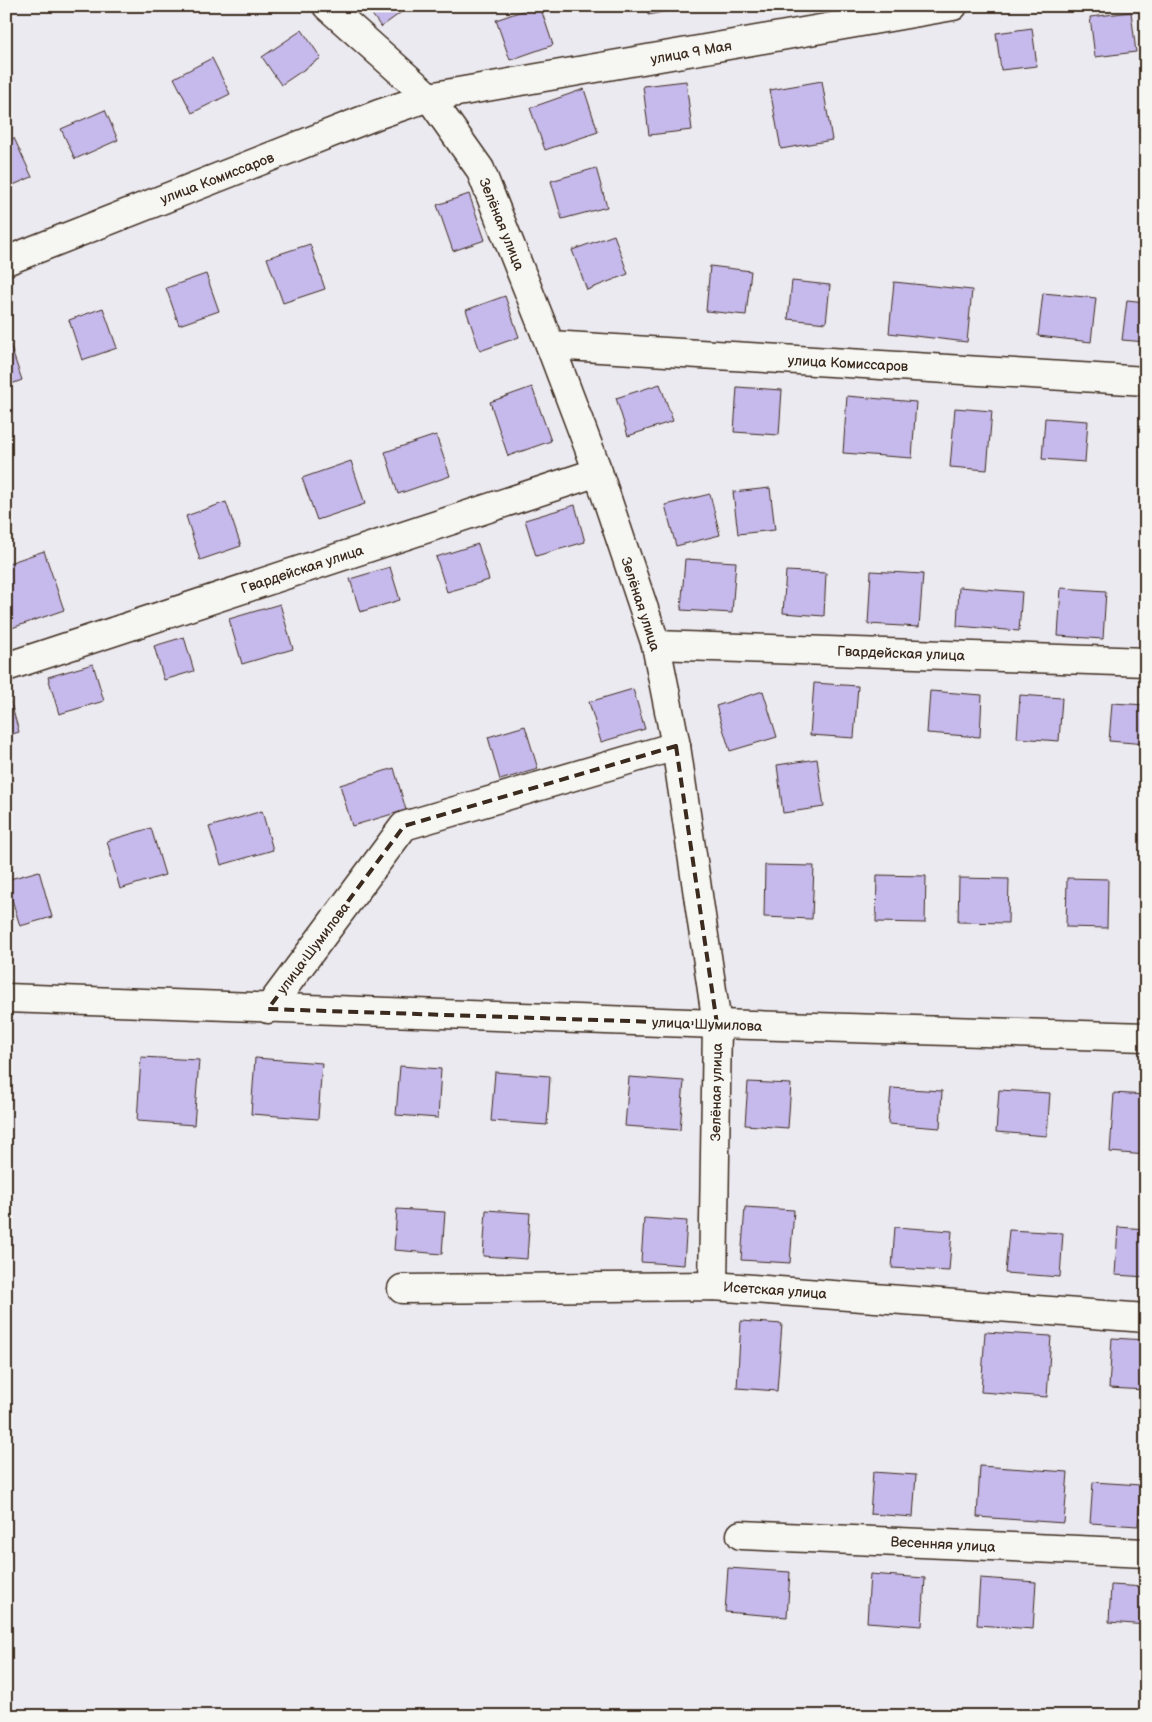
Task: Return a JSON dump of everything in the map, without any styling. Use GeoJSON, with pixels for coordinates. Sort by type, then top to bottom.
{"type":"FeatureCollection","features":[{"type":"Feature","properties":{"kind":"street","name":"Зелёная улица"},"geometry":{"type":"LineString","coordinates":[[327,6],[430,98],[480,170],[550,344],[598,472],[656,645],[676,746],[717,1024],[713,1286]]}},
{"type":"Feature","properties":{"kind":"street","name":"улица 9 Мая"},"geometry":{"type":"LineString","coordinates":[[430,98],[953,6]]}},
{"type":"Feature","properties":{"kind":"street","name":"улица Комиссаров"},"geometry":{"type":"LineString","coordinates":[[6,261],[370,118],[430,98]]}},
{"type":"Feature","properties":{"kind":"street","name":"улица Комиссаров"},"geometry":{"type":"LineString","coordinates":[[550,344],[1146,381]]}},
{"type":"Feature","properties":{"kind":"street","name":"Гвардейская улица"},"geometry":{"type":"LineString","coordinates":[[6,667],[598,472]]}},
{"type":"Feature","properties":{"kind":"street","name":"Гвардейская улица"},"geometry":{"type":"LineString","coordinates":[[656,645],[1146,662]]}},
{"type":"Feature","properties":{"kind":"street","name":"улица Шумилова"},"geometry":{"type":"LineString","coordinates":[[268,1009],[404,826],[676,746]]}},
{"type":"Feature","properties":{"kind":"street","name":"улица Шумилова"},"geometry":{"type":"LineString","coordinates":[[6,998],[268,1009],[1146,1037]]}},
{"type":"Feature","properties":{"kind":"street","name":"Исетская улица"},"geometry":{"type":"LineString","coordinates":[[402,1289],[713,1286],[1146,1318]]}},
{"type":"Feature","properties":{"kind":"street","name":"Весенняя улица"},"geometry":{"type":"LineString","coordinates":[[741,1535],[1146,1553]]}},
{"type":"Feature","properties":{"kind":"highlighted area"},"geometry":{"type":"Polygon","coordinates":[[[676,746],[717,1024],[268,1009],[404,826],[676,746]]]}},
{"type":"Feature","properties":{"kind":"building"},"geometry":{"type":"Polygon","coordinates":[[[366,6],[410,6],[381,27],[366,6]]]}},
{"type":"Feature","properties":{"kind":"building"},"geometry":{"type":"Polygon","coordinates":[[[540,6],[553,45],[510,60],[496,20],[540,6]]]}},
{"type":"Feature","properties":{"kind":"building"},"geometry":{"type":"Polygon","coordinates":[[[647,6],[694,6],[648,15],[647,6]]]}},
{"type":"Feature","properties":{"kind":"building"},"geometry":{"type":"Polygon","coordinates":[[[1131,12],[1136,52],[1095,57],[1090,17],[1131,12]]]}},
{"type":"Feature","properties":{"kind":"building"},"geometry":{"type":"Polygon","coordinates":[[[1032,28],[1037,66],[1001,70],[996,33],[1032,28]]]}},
{"type":"Feature","properties":{"kind":"building"},"geometry":{"type":"Polygon","coordinates":[[[302,30],[321,58],[281,85],[262,57],[302,30]]]}},
{"type":"Feature","properties":{"kind":"building"},"geometry":{"type":"Polygon","coordinates":[[[212,58],[230,94],[192,113],[174,78],[212,58]]]}},
{"type":"Feature","properties":{"kind":"building"},"geometry":{"type":"Polygon","coordinates":[[[686,81],[692,130],[649,135],[643,86],[686,81]]]}},
{"type":"Feature","properties":{"kind":"building"},"geometry":{"type":"Polygon","coordinates":[[[822,81],[832,140],[781,149],[770,90],[822,81]]]}},
{"type":"Feature","properties":{"kind":"building"},"geometry":{"type":"Polygon","coordinates":[[[584,89],[598,132],[545,150],[530,108],[584,89]]]}},
{"type":"Feature","properties":{"kind":"building"},"geometry":{"type":"Polygon","coordinates":[[[105,110],[118,140],[75,159],[61,129],[105,110]]]}},
{"type":"Feature","properties":{"kind":"building"},"geometry":{"type":"Polygon","coordinates":[[[14,138],[32,177],[6,188],[6,141],[14,138]]]}},
{"type":"Feature","properties":{"kind":"building"},"geometry":{"type":"Polygon","coordinates":[[[596,168],[607,207],[562,219],[551,181],[596,168]]]}},
{"type":"Feature","properties":{"kind":"building"},"geometry":{"type":"Polygon","coordinates":[[[469,194],[485,240],[453,251],[437,205],[469,194]]]}},
{"type":"Feature","properties":{"kind":"building"},"geometry":{"type":"Polygon","coordinates":[[[614,235],[628,274],[587,290],[572,250],[614,235]]]}},
{"type":"Feature","properties":{"kind":"building"},"geometry":{"type":"Polygon","coordinates":[[[310,244],[325,289],[283,303],[267,258],[310,244]]]}},
{"type":"Feature","properties":{"kind":"building"},"geometry":{"type":"Polygon","coordinates":[[[710,266],[751,271],[746,315],[706,311],[710,266]]]}},
{"type":"Feature","properties":{"kind":"building"},"geometry":{"type":"Polygon","coordinates":[[[206,274],[219,311],[179,325],[166,288],[206,274]]]}},
{"type":"Feature","properties":{"kind":"building"},"geometry":{"type":"Polygon","coordinates":[[[792,281],[830,285],[826,323],[788,319],[792,281]]]}},
{"type":"Feature","properties":{"kind":"building"},"geometry":{"type":"Polygon","coordinates":[[[894,282],[972,290],[967,342],[889,333],[894,282]]]}},
{"type":"Feature","properties":{"kind":"building"},"geometry":{"type":"Polygon","coordinates":[[[1043,293],[1096,298],[1091,342],[1038,336],[1043,293]]]}},
{"type":"Feature","properties":{"kind":"building"},"geometry":{"type":"Polygon","coordinates":[[[505,296],[519,337],[480,351],[466,310],[505,296]]]}},
{"type":"Feature","properties":{"kind":"building"},"geometry":{"type":"Polygon","coordinates":[[[1127,300],[1146,302],[1146,342],[1122,340],[1127,300]]]}},
{"type":"Feature","properties":{"kind":"building"},"geometry":{"type":"Polygon","coordinates":[[[103,308],[117,348],[82,360],[69,320],[103,308]]]}},
{"type":"Feature","properties":{"kind":"building"},"geometry":{"type":"Polygon","coordinates":[[[8,339],[22,380],[6,386],[6,340],[8,339]]]}},
{"type":"Feature","properties":{"kind":"building"},"geometry":{"type":"Polygon","coordinates":[[[660,384],[673,421],[628,436],[616,398],[660,384]]]}},
{"type":"Feature","properties":{"kind":"building"},"geometry":{"type":"Polygon","coordinates":[[[532,387],[551,441],[508,456],[490,402],[532,387]]]}},
{"type":"Feature","properties":{"kind":"building"},"geometry":{"type":"Polygon","coordinates":[[[737,387],[782,390],[779,435],[734,432],[737,387]]]}},
{"type":"Feature","properties":{"kind":"building"},"geometry":{"type":"Polygon","coordinates":[[[847,396],[916,402],[912,458],[843,453],[847,396]]]}},
{"type":"Feature","properties":{"kind":"building"},"geometry":{"type":"Polygon","coordinates":[[[955,408],[992,411],[987,470],[950,467],[955,408]]]}},
{"type":"Feature","properties":{"kind":"building"},"geometry":{"type":"Polygon","coordinates":[[[1045,418],[1088,421],[1085,462],[1042,459],[1045,418]]]}},
{"type":"Feature","properties":{"kind":"building"},"geometry":{"type":"Polygon","coordinates":[[[436,435],[450,476],[398,494],[385,452],[436,435]]]}},
{"type":"Feature","properties":{"kind":"building"},"geometry":{"type":"Polygon","coordinates":[[[351,461],[365,504],[317,520],[302,478],[351,461]]]}},
{"type":"Feature","properties":{"kind":"building"},"geometry":{"type":"Polygon","coordinates":[[[770,488],[775,530],[738,534],[733,492],[770,488]]]}},
{"type":"Feature","properties":{"kind":"building"},"geometry":{"type":"Polygon","coordinates":[[[710,494],[720,535],[676,546],[665,505],[710,494]]]}},
{"type":"Feature","properties":{"kind":"building"},"geometry":{"type":"Polygon","coordinates":[[[226,502],[241,546],[200,560],[186,516],[226,502]]]}},
{"type":"Feature","properties":{"kind":"building"},"geometry":{"type":"Polygon","coordinates":[[[575,505],[585,542],[536,556],[525,520],[575,505]]]}},
{"type":"Feature","properties":{"kind":"building"},"geometry":{"type":"Polygon","coordinates":[[[478,544],[489,580],[447,592],[436,557],[478,544]]]}},
{"type":"Feature","properties":{"kind":"building"},"geometry":{"type":"Polygon","coordinates":[[[44,551],[64,610],[6,630],[6,564],[44,551]]]}},
{"type":"Feature","properties":{"kind":"building"},"geometry":{"type":"Polygon","coordinates":[[[685,559],[736,562],[732,613],[681,610],[685,559]]]}},
{"type":"Feature","properties":{"kind":"building"},"geometry":{"type":"Polygon","coordinates":[[[390,567],[400,600],[360,612],[350,579],[390,567]]]}},
{"type":"Feature","properties":{"kind":"building"},"geometry":{"type":"Polygon","coordinates":[[[786,571],[826,573],[824,616],[783,613],[786,571]]]}},
{"type":"Feature","properties":{"kind":"building"},"geometry":{"type":"Polygon","coordinates":[[[871,571],[923,574],[919,627],[868,624],[871,571]]]}},
{"type":"Feature","properties":{"kind":"building"},"geometry":{"type":"Polygon","coordinates":[[[959,587],[1022,592],[1019,631],[957,626],[959,587]]]}},
{"type":"Feature","properties":{"kind":"building"},"geometry":{"type":"Polygon","coordinates":[[[1061,588],[1106,591],[1103,639],[1058,636],[1061,588]]]}},
{"type":"Feature","properties":{"kind":"building"},"geometry":{"type":"Polygon","coordinates":[[[280,604],[293,649],[242,664],[229,619],[280,604]]]}},
{"type":"Feature","properties":{"kind":"building"},"geometry":{"type":"Polygon","coordinates":[[[1146,604],[1146,645],[1143,645],[1146,604]]]}},
{"type":"Feature","properties":{"kind":"building"},"geometry":{"type":"Polygon","coordinates":[[[184,637],[194,671],[164,680],[154,646],[184,637]]]}},
{"type":"Feature","properties":{"kind":"building"},"geometry":{"type":"Polygon","coordinates":[[[93,664],[104,701],[59,714],[48,677],[93,664]]]}},
{"type":"Feature","properties":{"kind":"building"},"geometry":{"type":"Polygon","coordinates":[[[814,683],[858,686],[854,738],[810,735],[814,683]]]}},
{"type":"Feature","properties":{"kind":"building"},"geometry":{"type":"Polygon","coordinates":[[[633,689],[645,729],[601,742],[589,702],[633,689]]]}},
{"type":"Feature","properties":{"kind":"building"},"geometry":{"type":"Polygon","coordinates":[[[763,691],[777,737],[730,751],[716,706],[763,691]]]}},
{"type":"Feature","properties":{"kind":"building"},"geometry":{"type":"Polygon","coordinates":[[[930,691],[982,695],[980,737],[927,733],[930,691]]]}},
{"type":"Feature","properties":{"kind":"building"},"geometry":{"type":"Polygon","coordinates":[[[8,693],[19,732],[6,736],[6,694],[8,693]]]}},
{"type":"Feature","properties":{"kind":"building"},"geometry":{"type":"Polygon","coordinates":[[[1020,695],[1062,698],[1059,741],[1017,738],[1020,695]]]}},
{"type":"Feature","properties":{"kind":"building"},"geometry":{"type":"Polygon","coordinates":[[[1112,703],[1146,705],[1146,744],[1109,741],[1112,703]]]}},
{"type":"Feature","properties":{"kind":"building"},"geometry":{"type":"Polygon","coordinates":[[[525,726],[538,769],[500,780],[488,737],[525,726]]]}},
{"type":"Feature","properties":{"kind":"building"},"geometry":{"type":"Polygon","coordinates":[[[817,759],[824,807],[783,813],[777,765],[817,759]]]}},
{"type":"Feature","properties":{"kind":"building"},"geometry":{"type":"Polygon","coordinates":[[[394,768],[406,810],[352,826],[340,785],[394,768]]]}},
{"type":"Feature","properties":{"kind":"building"},"geometry":{"type":"Polygon","coordinates":[[[262,811],[273,850],[221,865],[209,827],[262,811]]]}},
{"type":"Feature","properties":{"kind":"building"},"geometry":{"type":"Polygon","coordinates":[[[151,828],[165,875],[120,889],[107,841],[151,828]]]}},
{"type":"Feature","properties":{"kind":"building"},"geometry":{"type":"Polygon","coordinates":[[[765,865],[814,866],[812,919],[764,917],[765,865]]]}},
{"type":"Feature","properties":{"kind":"building"},"geometry":{"type":"Polygon","coordinates":[[[39,871],[52,917],[20,926],[6,880],[39,871]]]}},
{"type":"Feature","properties":{"kind":"building"},"geometry":{"type":"Polygon","coordinates":[[[877,875],[926,876],[925,923],[876,922],[877,875]]]}},
{"type":"Feature","properties":{"kind":"building"},"geometry":{"type":"Polygon","coordinates":[[[959,878],[1009,879],[1008,923],[958,922],[959,878]]]}},
{"type":"Feature","properties":{"kind":"building"},"geometry":{"type":"Polygon","coordinates":[[[1067,878],[1108,879],[1107,928],[1066,927],[1067,878]]]}},
{"type":"Feature","properties":{"kind":"building"},"geometry":{"type":"Polygon","coordinates":[[[1142,885],[1146,885],[1146,934],[1141,934],[1142,885]]]}},
{"type":"Feature","properties":{"kind":"building"},"geometry":{"type":"Polygon","coordinates":[[[141,1057],[199,1060],[194,1125],[137,1121],[141,1057]]]}},
{"type":"Feature","properties":{"kind":"building"},"geometry":{"type":"Polygon","coordinates":[[[255,1058],[322,1063],[318,1119],[251,1114],[255,1058]]]}},
{"type":"Feature","properties":{"kind":"building"},"geometry":{"type":"Polygon","coordinates":[[[400,1066],[441,1069],[438,1118],[396,1115],[400,1066]]]}},
{"type":"Feature","properties":{"kind":"building"},"geometry":{"type":"Polygon","coordinates":[[[495,1072],[550,1076],[547,1125],[491,1121],[495,1072]]]}},
{"type":"Feature","properties":{"kind":"building"},"geometry":{"type":"Polygon","coordinates":[[[629,1077],[684,1081],[680,1130],[625,1126],[629,1077]]]}},
{"type":"Feature","properties":{"kind":"building"},"geometry":{"type":"Polygon","coordinates":[[[748,1082],[791,1084],[788,1128],[745,1125],[748,1082]]]}},
{"type":"Feature","properties":{"kind":"building"},"geometry":{"type":"Polygon","coordinates":[[[891,1088],[942,1091],[940,1128],[888,1124],[891,1088]]]}},
{"type":"Feature","properties":{"kind":"building"},"geometry":{"type":"Polygon","coordinates":[[[999,1090],[1050,1093],[1047,1136],[996,1132],[999,1090]]]}},
{"type":"Feature","properties":{"kind":"building"},"geometry":{"type":"Polygon","coordinates":[[[1114,1093],[1146,1095],[1146,1155],[1110,1152],[1114,1093]]]}},
{"type":"Feature","properties":{"kind":"building"},"geometry":{"type":"Polygon","coordinates":[[[745,1207],[794,1210],[790,1263],[741,1260],[745,1207]]]}},
{"type":"Feature","properties":{"kind":"building"},"geometry":{"type":"Polygon","coordinates":[[[397,1209],[445,1212],[442,1254],[394,1250],[397,1209]]]}},
{"type":"Feature","properties":{"kind":"building"},"geometry":{"type":"Polygon","coordinates":[[[486,1210],[530,1213],[527,1259],[483,1256],[486,1210]]]}},
{"type":"Feature","properties":{"kind":"building"},"geometry":{"type":"Polygon","coordinates":[[[644,1218],[687,1221],[684,1265],[641,1262],[644,1218]]]}},
{"type":"Feature","properties":{"kind":"building"},"geometry":{"type":"Polygon","coordinates":[[[895,1227],[952,1231],[949,1271],[892,1268],[895,1227]]]}},
{"type":"Feature","properties":{"kind":"building"},"geometry":{"type":"Polygon","coordinates":[[[1118,1227],[1146,1229],[1146,1277],[1115,1275],[1118,1227]]]}},
{"type":"Feature","properties":{"kind":"building"},"geometry":{"type":"Polygon","coordinates":[[[1009,1230],[1063,1233],[1060,1277],[1005,1273],[1009,1230]]]}},
{"type":"Feature","properties":{"kind":"building"},"geometry":{"type":"Polygon","coordinates":[[[741,1321],[782,1324],[777,1391],[737,1388],[741,1321]]]}},
{"type":"Feature","properties":{"kind":"building"},"geometry":{"type":"Polygon","coordinates":[[[985,1332],[1051,1336],[1047,1397],[981,1392],[985,1332]]]}},
{"type":"Feature","properties":{"kind":"building"},"geometry":{"type":"Polygon","coordinates":[[[1112,1338],[1146,1340],[1146,1390],[1109,1388],[1112,1338]]]}},
{"type":"Feature","properties":{"kind":"building"},"geometry":{"type":"Polygon","coordinates":[[[980,1466],[1068,1472],[1064,1523],[977,1517],[980,1466]]]}},
{"type":"Feature","properties":{"kind":"building"},"geometry":{"type":"Polygon","coordinates":[[[873,1472],[916,1475],[913,1517],[870,1514],[873,1472]]]}},
{"type":"Feature","properties":{"kind":"building"},"geometry":{"type":"Polygon","coordinates":[[[1093,1482],[1141,1485],[1138,1526],[1090,1523],[1093,1482]]]}},
{"type":"Feature","properties":{"kind":"building"},"geometry":{"type":"Polygon","coordinates":[[[728,1568],[790,1572],[787,1617],[725,1612],[728,1568]]]}},
{"type":"Feature","properties":{"kind":"building"},"geometry":{"type":"Polygon","coordinates":[[[870,1574],[925,1578],[922,1626],[867,1622],[870,1574]]]}},
{"type":"Feature","properties":{"kind":"building"},"geometry":{"type":"Polygon","coordinates":[[[980,1578],[1036,1582],[1033,1629],[977,1625],[980,1578]]]}},
{"type":"Feature","properties":{"kind":"building"},"geometry":{"type":"Polygon","coordinates":[[[1111,1585],[1146,1587],[1146,1625],[1109,1622],[1111,1585]]]}}]}
